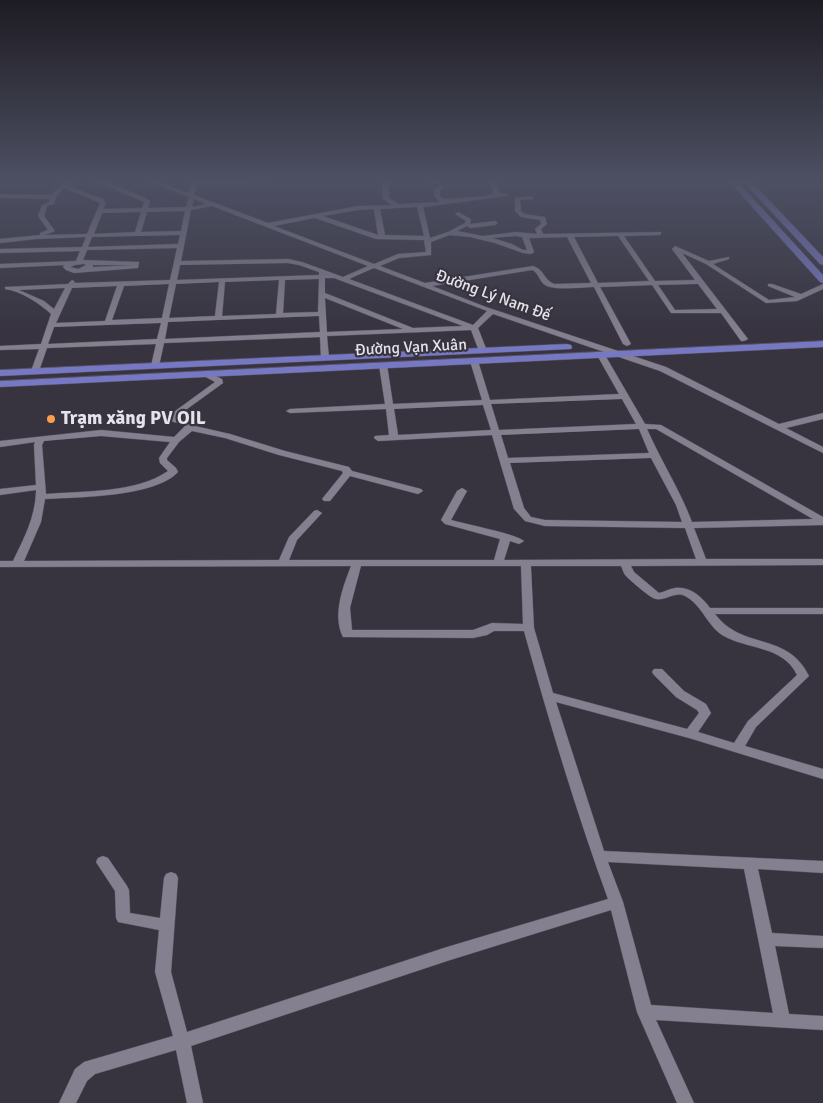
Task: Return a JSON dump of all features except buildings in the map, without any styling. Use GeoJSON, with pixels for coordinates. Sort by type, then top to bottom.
{"type":"FeatureCollection","features":[{"type":"Feature","properties":{"kind":"main road"},"geometry":{"type":"LineString","coordinates":[[780,231],[822,277]]}},
{"type":"Feature","properties":{"kind":"main road"},"geometry":{"type":"LineString","coordinates":[[794,231],[823,262]]}},
{"type":"Feature","properties":{"kind":"main road","name":"Đường Vạn Xuân"},"geometry":{"type":"LineString","coordinates":[[625,349],[744,339],[823,336]]}},
{"type":"Feature","properties":{"kind":"main road","name":"Đường Vạn Xuân"},"geometry":{"type":"LineString","coordinates":[[0,373],[483,350],[598,350],[823,344]]}},
{"type":"Feature","properties":{"kind":"main road","name":"Đường Vạn Xuân"},"geometry":{"type":"LineString","coordinates":[[0,384],[474,361],[598,350]]}},
{"type":"Feature","properties":{"kind":"street"},"geometry":{"type":"LineString","coordinates":[[0,240],[49,231]]}},
{"type":"Feature","properties":{"kind":"street"},"geometry":{"type":"LineString","coordinates":[[0,267],[26,271],[69,266],[79,262],[92,231]]}},
{"type":"Feature","properties":{"kind":"street","name":"Đường Lý Nam Đế"},"geometry":{"type":"LineString","coordinates":[[284,231],[424,286],[598,350]]}},
{"type":"Feature","properties":{"kind":"street"},"geometry":{"type":"LineString","coordinates":[[358,231],[382,238],[428,240],[451,232],[486,237],[516,234],[525,236],[659,233]]}},
{"type":"Feature","properties":{"kind":"street"},"geometry":{"type":"LineString","coordinates":[[381,231],[382,238]]}},
{"type":"Feature","properties":{"kind":"street"},"geometry":{"type":"LineString","coordinates":[[343,279],[402,255],[429,254],[426,231]]}},
{"type":"Feature","properties":{"kind":"street"},"geometry":{"type":"LineString","coordinates":[[0,240],[36,237],[183,233],[156,366]]}},
{"type":"Feature","properties":{"kind":"street"},"geometry":{"type":"LineString","coordinates":[[569,234],[597,285],[625,349],[823,450]]}},
{"type":"Feature","properties":{"kind":"street"},"geometry":{"type":"LineString","coordinates":[[620,234],[673,312],[723,311]]}},
{"type":"Feature","properties":{"kind":"street"},"geometry":{"type":"LineString","coordinates":[[525,236],[538,270],[546,283],[550,285],[701,282]]}},
{"type":"Feature","properties":{"kind":"street"},"geometry":{"type":"LineString","coordinates":[[486,237],[496,242],[511,245],[519,252],[531,252]]}},
{"type":"Feature","properties":{"kind":"street"},"geometry":{"type":"LineString","coordinates":[[0,251],[180,246]]}},
{"type":"Feature","properties":{"kind":"street"},"geometry":{"type":"LineString","coordinates":[[744,339],[674,248],[708,262],[768,302],[794,300],[823,286]]}},
{"type":"Feature","properties":{"kind":"street"},"geometry":{"type":"LineString","coordinates":[[708,262],[727,258],[718,253]]}},
{"type":"Feature","properties":{"kind":"street"},"geometry":{"type":"LineString","coordinates":[[177,263],[288,261],[322,274],[335,276],[474,328],[483,350]]}},
{"type":"Feature","properties":{"kind":"street"},"geometry":{"type":"LineString","coordinates":[[35,371],[53,325],[55,314],[76,271],[87,266],[138,263],[136,267],[129,268],[87,266],[79,262]]}},
{"type":"Feature","properties":{"kind":"street"},"geometry":{"type":"LineString","coordinates":[[69,266],[76,271]]}},
{"type":"Feature","properties":{"kind":"street"},"geometry":{"type":"LineString","coordinates":[[424,286],[502,272],[533,268],[538,270]]}},
{"type":"Feature","properties":{"kind":"street"},"geometry":{"type":"LineString","coordinates":[[3,288],[282,279],[322,274]]}},
{"type":"Feature","properties":{"kind":"street"},"geometry":{"type":"LineString","coordinates":[[322,274],[322,334],[325,358]]}},
{"type":"Feature","properties":{"kind":"street"},"geometry":{"type":"LineString","coordinates":[[279,315],[282,279]]}},
{"type":"Feature","properties":{"kind":"street"},"geometry":{"type":"LineString","coordinates":[[218,318],[222,281]]}},
{"type":"Feature","properties":{"kind":"street"},"geometry":{"type":"LineString","coordinates":[[108,322],[121,284]]}},
{"type":"Feature","properties":{"kind":"street"},"geometry":{"type":"LineString","coordinates":[[770,285],[801,297]]}},
{"type":"Feature","properties":{"kind":"street"},"geometry":{"type":"LineString","coordinates":[[3,288],[31,296],[42,302],[55,314]]}},
{"type":"Feature","properties":{"kind":"street"},"geometry":{"type":"LineString","coordinates":[[321,294],[413,330]]}},
{"type":"Feature","properties":{"kind":"street"},"geometry":{"type":"LineString","coordinates":[[0,348],[474,328],[492,311]]}},
{"type":"Feature","properties":{"kind":"street"},"geometry":{"type":"LineString","coordinates":[[53,325],[322,314]]}},
{"type":"Feature","properties":{"kind":"street"},"geometry":{"type":"LineString","coordinates":[[598,350],[642,426],[654,455],[681,505],[702,562]]}},
{"type":"Feature","properties":{"kind":"street"},"geometry":{"type":"LineString","coordinates":[[474,361],[520,509],[528,519],[545,522],[689,525],[823,522]]}},
{"type":"Feature","properties":{"kind":"street"},"geometry":{"type":"LineString","coordinates":[[383,365],[394,437]]}},
{"type":"Feature","properties":{"kind":"street"},"geometry":{"type":"LineString","coordinates":[[190,428],[191,424],[171,417],[219,383],[219,381],[207,374]]}},
{"type":"Feature","properties":{"kind":"street"},"geometry":{"type":"LineString","coordinates":[[290,411],[625,396]]}},
{"type":"Feature","properties":{"kind":"street"},"geometry":{"type":"LineString","coordinates":[[778,427],[823,416]]}},
{"type":"Feature","properties":{"kind":"street"},"geometry":{"type":"LineString","coordinates":[[378,438],[642,426],[658,427],[823,522]]}},
{"type":"Feature","properties":{"kind":"street"},"geometry":{"type":"LineString","coordinates":[[0,492],[122,490],[158,481],[173,472],[163,461],[163,458],[176,440],[190,428]]}},
{"type":"Feature","properties":{"kind":"street"},"geometry":{"type":"LineString","coordinates":[[190,428],[227,436],[282,453],[344,468],[348,473],[418,491]]}},
{"type":"Feature","properties":{"kind":"street"},"geometry":{"type":"LineString","coordinates":[[0,444],[101,434],[176,440]]}},
{"type":"Feature","properties":{"kind":"street"},"geometry":{"type":"LineString","coordinates":[[17,564],[34,528],[40,508],[41,492],[38,445],[41,439]]}},
{"type":"Feature","properties":{"kind":"street"},"geometry":{"type":"LineString","coordinates":[[504,462],[654,455]]}},
{"type":"Feature","properties":{"kind":"street"},"geometry":{"type":"LineString","coordinates":[[327,499],[348,473]]}},
{"type":"Feature","properties":{"kind":"street"},"geometry":{"type":"LineString","coordinates":[[462,491],[446,520],[519,541]]}},
{"type":"Feature","properties":{"kind":"street"},"geometry":{"type":"LineString","coordinates":[[283,564],[292,539],[317,513]]}},
{"type":"Feature","properties":{"kind":"street"},"geometry":{"type":"LineString","coordinates":[[498,563],[506,537]]}},
{"type":"Feature","properties":{"kind":"street"},"geometry":{"type":"LineString","coordinates":[[625,562],[629,573],[656,596],[684,591],[696,599],[708,611],[715,624],[727,632],[774,650],[795,661],[800,667],[803,676],[752,724],[737,748]]}},
{"type":"Feature","properties":{"kind":"street"},"geometry":{"type":"LineString","coordinates":[[0,564],[356,565],[823,562]]}},
{"type":"Feature","properties":{"kind":"street"},"geometry":{"type":"LineString","coordinates":[[526,563],[529,628],[548,696],[599,856],[616,902],[644,1012],[686,1103]]}},
{"type":"Feature","properties":{"kind":"street"},"geometry":{"type":"LineString","coordinates":[[356,565],[348,590],[345,608],[347,634],[473,634],[484,632],[492,627],[529,628]]}},
{"type":"Feature","properties":{"kind":"street"},"geometry":{"type":"LineString","coordinates":[[708,611],[823,611]]}},
{"type":"Feature","properties":{"kind":"street"},"geometry":{"type":"LineString","coordinates":[[658,672],[680,694],[702,707],[705,713],[703,718],[690,734]]}},
{"type":"Feature","properties":{"kind":"street"},"geometry":{"type":"LineString","coordinates":[[548,696],[690,734],[823,774]]}},
{"type":"Feature","properties":{"kind":"street"},"geometry":{"type":"LineString","coordinates":[[599,856],[823,867]]}},
{"type":"Feature","properties":{"kind":"street"},"geometry":{"type":"LineString","coordinates":[[103,862],[122,890],[123,918],[168,925]]}},
{"type":"Feature","properties":{"kind":"street"},"geometry":{"type":"LineString","coordinates":[[750,863],[783,1021]]}},
{"type":"Feature","properties":{"kind":"street"},"geometry":{"type":"LineString","coordinates":[[171,878],[163,972],[182,1042],[195,1103]]}},
{"type":"Feature","properties":{"kind":"street"},"geometry":{"type":"LineString","coordinates":[[67,1103],[81,1075],[90,1068],[182,1042],[447,954],[616,902]]}},
{"type":"Feature","properties":{"kind":"street"},"geometry":{"type":"LineString","coordinates":[[766,939],[823,942]]}},
{"type":"Feature","properties":{"kind":"street"},"geometry":{"type":"LineString","coordinates":[[644,1012],[823,1023]]}},
{"type":"Feature","properties":{"kind":"place","name":"Trạm xăng PV OIL"},"geometry":{"type":"Point","coordinates":[51,419]}}]}
